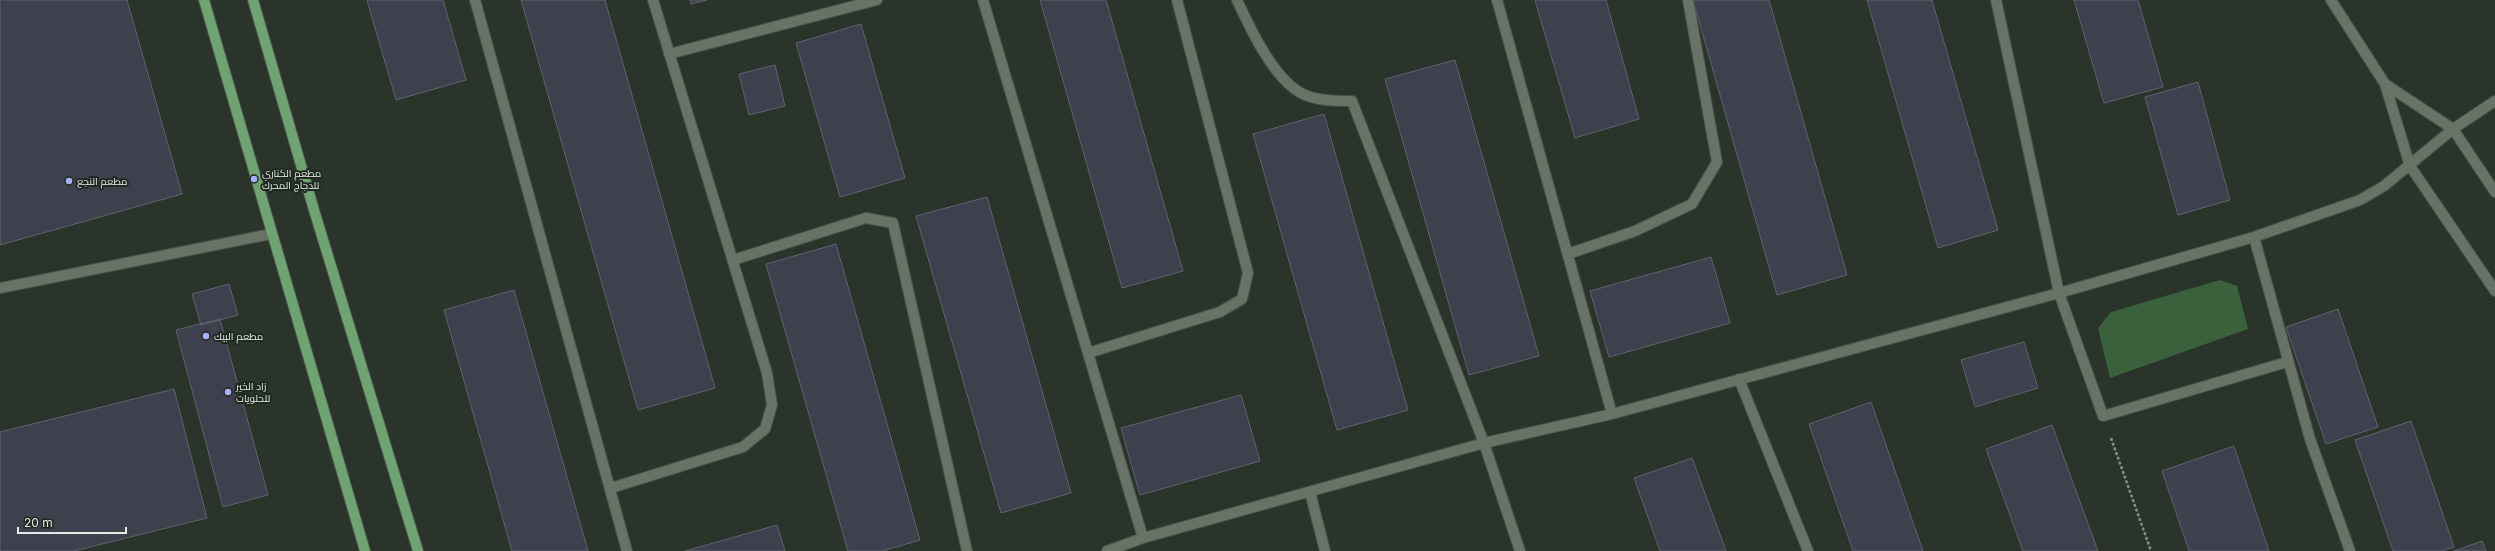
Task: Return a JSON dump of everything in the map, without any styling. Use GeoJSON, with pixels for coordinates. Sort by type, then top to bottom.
{"type":"FeatureCollection","features":[{"type":"Feature","properties":{"kind":"main road"},"geometry":{"type":"LineString","coordinates":[[204,0],[365,551]]}},
{"type":"Feature","properties":{"kind":"main road"},"geometry":{"type":"LineString","coordinates":[[253,0],[314,210],[418,551]]}},
{"type":"Feature","properties":{"kind":"street"},"geometry":{"type":"LineString","coordinates":[[475,0],[627,551]]}},
{"type":"Feature","properties":{"kind":"street"},"geometry":{"type":"LineString","coordinates":[[610,488],[743,447],[766,429],[772,404],[767,373],[653,0]]}},
{"type":"Feature","properties":{"kind":"street"},"geometry":{"type":"LineString","coordinates":[[669,54],[877,0]]}},
{"type":"Feature","properties":{"kind":"street"},"geometry":{"type":"LineString","coordinates":[[983,0],[1143,538]]}},
{"type":"Feature","properties":{"kind":"street"},"geometry":{"type":"LineString","coordinates":[[1088,353],[1220,312],[1242,299],[1248,273],[1177,0]]}},
{"type":"Feature","properties":{"kind":"street"},"geometry":{"type":"LineString","coordinates":[[1237,0],[1273,68],[1300,93],[1332,101],[1352,101],[1484,442],[1520,551]]}},
{"type":"Feature","properties":{"kind":"street"},"geometry":{"type":"LineString","coordinates":[[1497,0],[1612,414]]}},
{"type":"Feature","properties":{"kind":"street"},"geometry":{"type":"LineString","coordinates":[[1568,254],[1634,231],[1692,204],[1717,162],[1688,0]]}},
{"type":"Feature","properties":{"kind":"street"},"geometry":{"type":"LineString","coordinates":[[1996,0],[2059,293],[2103,416],[2287,362]]}},
{"type":"Feature","properties":{"kind":"street"},"geometry":{"type":"LineString","coordinates":[[2331,0],[2385,84],[2410,166],[2495,291]]}},
{"type":"Feature","properties":{"kind":"street"},"geometry":{"type":"LineString","coordinates":[[2385,84],[2453,129],[2495,192]]}},
{"type":"Feature","properties":{"kind":"street"},"geometry":{"type":"LineString","coordinates":[[1107,551],[1143,538],[1484,442],[1612,414],[2059,293],[2254,237],[2360,200],[2384,186],[2453,129],[2495,101]]}},
{"type":"Feature","properties":{"kind":"street"},"geometry":{"type":"LineString","coordinates":[[732,260],[866,218],[893,224],[967,551]]}},
{"type":"Feature","properties":{"kind":"street"},"geometry":{"type":"LineString","coordinates":[[0,288],[272,234]]}},
{"type":"Feature","properties":{"kind":"street"},"geometry":{"type":"LineString","coordinates":[[2254,237],[2287,362],[2310,439],[2350,551]]}},
{"type":"Feature","properties":{"kind":"street"},"geometry":{"type":"LineString","coordinates":[[1739,379],[1808,551]]}},
{"type":"Feature","properties":{"kind":"street"},"geometry":{"type":"LineString","coordinates":[[1310,492],[1325,551]]}},
{"type":"Feature","properties":{"kind":"path"},"geometry":{"type":"LineString","coordinates":[[2103,416],[2151,551]]}},
{"type":"Feature","properties":{"kind":"green space"},"geometry":{"type":"Polygon","coordinates":[[[2220,280],[2237,286],[2248,329],[2110,378],[2098,328],[2111,312],[2220,280]]]}},
{"type":"Feature","properties":{"kind":"building"},"geometry":{"type":"Polygon","coordinates":[[[0,0],[127,0],[182,194],[0,245],[0,0]]]}},
{"type":"Feature","properties":{"kind":"building"},"geometry":{"type":"Polygon","coordinates":[[[367,0],[443,0],[466,80],[396,100],[367,0]]]}},
{"type":"Feature","properties":{"kind":"building"},"geometry":{"type":"Polygon","coordinates":[[[521,0],[605,0],[715,388],[638,410],[521,0]]]}},
{"type":"Feature","properties":{"kind":"building"},"geometry":{"type":"Polygon","coordinates":[[[690,0],[707,0],[691,4],[690,0]]]}},
{"type":"Feature","properties":{"kind":"building"},"geometry":{"type":"Polygon","coordinates":[[[1040,0],[1106,0],[1183,271],[1122,288],[1040,0]]]}},
{"type":"Feature","properties":{"kind":"building"},"geometry":{"type":"Polygon","coordinates":[[[1535,0],[1606,0],[1639,119],[1575,138],[1535,0]]]}},
{"type":"Feature","properties":{"kind":"building"},"geometry":{"type":"Polygon","coordinates":[[[1693,0],[1769,0],[1847,275],[1777,295],[1693,0]]]}},
{"type":"Feature","properties":{"kind":"building"},"geometry":{"type":"Polygon","coordinates":[[[1867,0],[1932,0],[1998,230],[1938,248],[1867,0]]]}},
{"type":"Feature","properties":{"kind":"building"},"geometry":{"type":"Polygon","coordinates":[[[2074,0],[2138,0],[2163,87],[2104,103],[2074,0]]]}},
{"type":"Feature","properties":{"kind":"building"},"geometry":{"type":"Polygon","coordinates":[[[861,24],[905,178],[840,197],[796,43],[861,24]]]}},
{"type":"Feature","properties":{"kind":"building"},"geometry":{"type":"Polygon","coordinates":[[[1455,60],[1539,356],[1469,375],[1385,79],[1455,60]]]}},
{"type":"Feature","properties":{"kind":"building"},"geometry":{"type":"Polygon","coordinates":[[[775,65],[785,106],[749,115],[739,74],[775,65]]]}},
{"type":"Feature","properties":{"kind":"building"},"geometry":{"type":"Polygon","coordinates":[[[2198,82],[2230,200],[2178,215],[2145,97],[2198,82]]]}},
{"type":"Feature","properties":{"kind":"building"},"geometry":{"type":"Polygon","coordinates":[[[1324,114],[1408,410],[1337,430],[1253,134],[1324,114]]]}},
{"type":"Feature","properties":{"kind":"building"},"geometry":{"type":"Polygon","coordinates":[[[987,197],[1071,493],[1001,513],[916,216],[987,197]]]}},
{"type":"Feature","properties":{"kind":"building"},"geometry":{"type":"Polygon","coordinates":[[[836,244],[920,540],[883,551],[848,551],[766,264],[836,244]]]}},
{"type":"Feature","properties":{"kind":"building"},"geometry":{"type":"Polygon","coordinates":[[[1711,257],[1730,323],[1609,357],[1590,291],[1711,257]]]}},
{"type":"Feature","properties":{"kind":"building"},"geometry":{"type":"Polygon","coordinates":[[[229,284],[238,315],[201,325],[192,294],[229,284]]]}},
{"type":"Feature","properties":{"kind":"building"},"geometry":{"type":"Polygon","coordinates":[[[514,290],[588,551],[512,551],[444,310],[514,290]]]}},
{"type":"Feature","properties":{"kind":"building"},"geometry":{"type":"Polygon","coordinates":[[[2338,309],[2378,427],[2326,444],[2286,327],[2338,309]]]}},
{"type":"Feature","properties":{"kind":"building"},"geometry":{"type":"Polygon","coordinates":[[[220,319],[268,495],[223,507],[176,330],[220,319]]]}},
{"type":"Feature","properties":{"kind":"building"},"geometry":{"type":"Polygon","coordinates":[[[2024,342],[2038,388],[1975,407],[1961,360],[2024,342]]]}},
{"type":"Feature","properties":{"kind":"building"},"geometry":{"type":"Polygon","coordinates":[[[174,389],[207,518],[74,551],[0,551],[0,432],[174,389]]]}},
{"type":"Feature","properties":{"kind":"building"},"geometry":{"type":"Polygon","coordinates":[[[1241,395],[1260,461],[1140,495],[1121,428],[1241,395]]]}},
{"type":"Feature","properties":{"kind":"building"},"geometry":{"type":"Polygon","coordinates":[[[1871,402],[1923,551],[1853,551],[1809,424],[1871,402]]]}},
{"type":"Feature","properties":{"kind":"building"},"geometry":{"type":"Polygon","coordinates":[[[2411,421],[2454,547],[2441,551],[2393,551],[2355,440],[2411,421]]]}},
{"type":"Feature","properties":{"kind":"building"},"geometry":{"type":"Polygon","coordinates":[[[2052,425],[2098,551],[2023,551],[1986,449],[2052,425]]]}},
{"type":"Feature","properties":{"kind":"building"},"geometry":{"type":"Polygon","coordinates":[[[2234,446],[2269,551],[2189,551],[2162,471],[2234,446]]]}},
{"type":"Feature","properties":{"kind":"building"},"geometry":{"type":"Polygon","coordinates":[[[1692,458],[1726,551],[1660,551],[1634,478],[1692,458]]]}},
{"type":"Feature","properties":{"kind":"building"},"geometry":{"type":"Polygon","coordinates":[[[777,525],[785,551],[685,551],[777,525]]]}},
{"type":"Feature","properties":{"kind":"building"},"geometry":{"type":"Polygon","coordinates":[[[2482,541],[2486,551],[2454,551],[2482,541]]]}},
{"type":"Feature","properties":{"kind":"place","name":"مطعم الكناري للدجاج المحرك"},"geometry":{"type":"Point","coordinates":[254,179]}},
{"type":"Feature","properties":{"kind":"place","name":"مطعم النجع"},"geometry":{"type":"Point","coordinates":[69,181]}},
{"type":"Feature","properties":{"kind":"place","name":"مطعم البيك"},"geometry":{"type":"Point","coordinates":[206,336]}},
{"type":"Feature","properties":{"kind":"place","name":"زاد الخير للحلويات"},"geometry":{"type":"Point","coordinates":[228,392]}}]}
